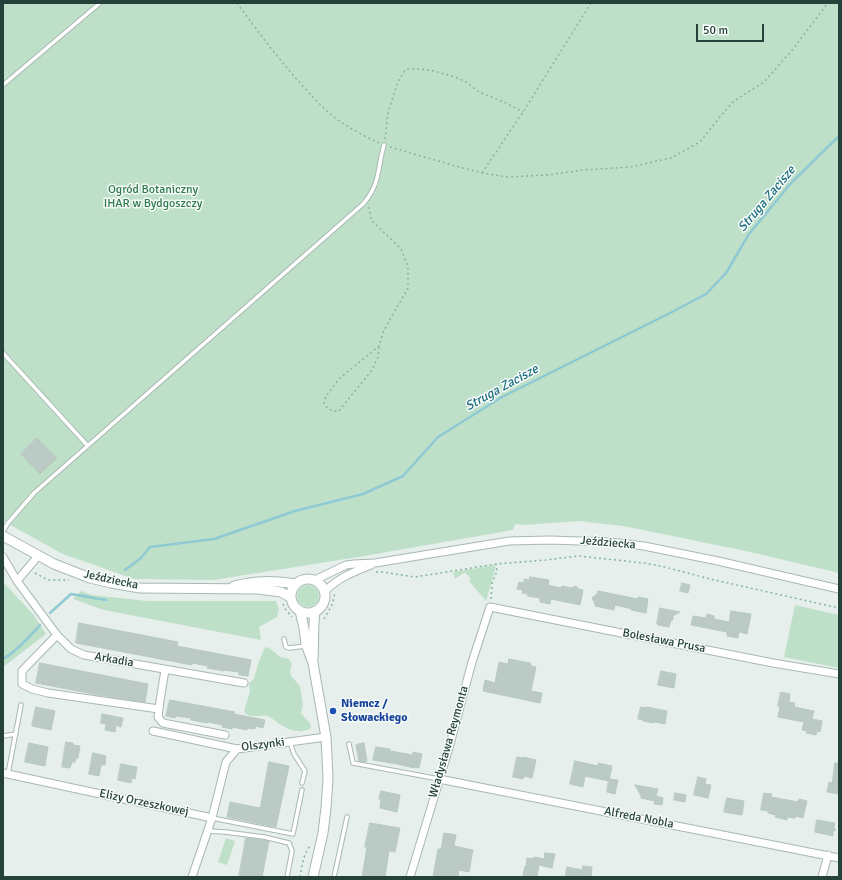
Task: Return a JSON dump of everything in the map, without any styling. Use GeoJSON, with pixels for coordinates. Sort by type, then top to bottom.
{"type":"FeatureCollection","features":[{"type":"Feature","properties":{"kind":"street","name":"Jeździecka"},"geometry":{"type":"LineString","coordinates":[[3,536],[54,564],[90,578],[118,584],[140,588],[258,589],[271,590],[286,594],[290,597]]}},
{"type":"Feature","properties":{"kind":"street","name":"Jeździecka"},"geometry":{"type":"LineString","coordinates":[[315,580],[346,565],[375,563],[509,541],[550,540],[610,542],[644,546],[718,561],[839,589]]}},
{"type":"Feature","properties":{"kind":"street"},"geometry":{"type":"LineString","coordinates":[[17,581],[38,556]]}},
{"type":"Feature","properties":{"kind":"street","name":"Arkadia"},"geometry":{"type":"LineString","coordinates":[[3,557],[17,581],[57,635],[71,649],[84,655],[244,683]]}},
{"type":"Feature","properties":{"kind":"street","name":"Jeździecka"},"geometry":{"type":"LineString","coordinates":[[324,592],[340,578],[375,563]]}},
{"type":"Feature","properties":{"kind":"street"},"geometry":{"type":"LineString","coordinates":[[303,579],[315,580],[320,584],[324,592],[325,597],[323,603],[315,611],[306,613],[300,611],[292,603],[290,597],[292,589],[295,584],[303,579]]}},
{"type":"Feature","properties":{"kind":"street","name":"Jeździecka"},"geometry":{"type":"LineString","coordinates":[[227,588],[264,581],[295,584]]}},
{"type":"Feature","properties":{"kind":"street","name":"Bolesława Prusa"},"geometry":{"type":"LineString","coordinates":[[490,607],[773,663],[839,674]]}},
{"type":"Feature","properties":{"kind":"street","name":"Władysława Reymonta"},"geometry":{"type":"LineString","coordinates":[[410,877],[472,662],[490,607]]}},
{"type":"Feature","properties":{"kind":"street"},"geometry":{"type":"LineString","coordinates":[[300,611],[307,646],[313,663],[326,737],[328,779],[326,808],[314,877]]}},
{"type":"Feature","properties":{"kind":"street"},"geometry":{"type":"LineString","coordinates":[[313,663],[315,611]]}},
{"type":"Feature","properties":{"kind":"street"},"geometry":{"type":"LineString","coordinates":[[57,635],[22,671],[22,684],[32,690],[48,693],[159,709]]}},
{"type":"Feature","properties":{"kind":"street"},"geometry":{"type":"LineString","coordinates":[[165,670],[158,717],[163,723],[225,734]]}},
{"type":"Feature","properties":{"kind":"street","name":"Olszynki"},"geometry":{"type":"LineString","coordinates":[[152,731],[237,749],[326,737]]}},
{"type":"Feature","properties":{"kind":"street"},"geometry":{"type":"LineString","coordinates":[[192,877],[212,818],[226,762],[237,749]]}},
{"type":"Feature","properties":{"kind":"street","name":"Elizy Orzeszkowej"},"geometry":{"type":"LineString","coordinates":[[6,774],[212,818]]}},
{"type":"Feature","properties":{"kind":"street","name":"Alfreda Nobla"},"geometry":{"type":"LineString","coordinates":[[439,779],[839,858]]}},
{"type":"Feature","properties":{"kind":"street"},"geometry":{"type":"LineString","coordinates":[[822,877],[828,855]]}},
{"type":"Feature","properties":{"kind":"lane"},"geometry":{"type":"LineString","coordinates":[[3,85],[100,3]]}},
{"type":"Feature","properties":{"kind":"lane"},"geometry":{"type":"LineString","coordinates":[[3,531],[34,493],[363,204],[370,196],[376,184],[384,145]]}},
{"type":"Feature","properties":{"kind":"lane"},"geometry":{"type":"LineString","coordinates":[[3,353],[87,445]]}},
{"type":"Feature","properties":{"kind":"lane"},"geometry":{"type":"LineString","coordinates":[[284,639],[286,648],[307,646]]}},
{"type":"Feature","properties":{"kind":"lane"},"geometry":{"type":"LineString","coordinates":[[6,774],[16,734],[21,705]]}},
{"type":"Feature","properties":{"kind":"lane"},"geometry":{"type":"LineString","coordinates":[[3,736],[16,734]]}},
{"type":"Feature","properties":{"kind":"lane"},"geometry":{"type":"LineString","coordinates":[[290,742],[294,754],[305,771],[302,783]]}},
{"type":"Feature","properties":{"kind":"lane"},"geometry":{"type":"LineString","coordinates":[[349,744],[353,763],[439,779]]}},
{"type":"Feature","properties":{"kind":"lane"},"geometry":{"type":"LineString","coordinates":[[212,818],[293,834],[302,790]]}},
{"type":"Feature","properties":{"kind":"lane"},"geometry":{"type":"LineString","coordinates":[[334,877],[347,817]]}},
{"type":"Feature","properties":{"kind":"lane"},"geometry":{"type":"LineString","coordinates":[[208,831],[264,837],[289,843],[292,851],[287,877]]}},
{"type":"Feature","properties":{"kind":"path"},"geometry":{"type":"LineString","coordinates":[[237,3],[272,49],[300,82],[330,113],[346,125],[366,137],[384,145],[482,173],[507,177],[547,175],[583,170],[630,167],[671,158],[700,142],[734,101],[764,82],[793,50],[828,3]]}},
{"type":"Feature","properties":{"kind":"path"},"geometry":{"type":"LineString","coordinates":[[482,173],[523,112],[591,3]]}},
{"type":"Feature","properties":{"kind":"path"},"geometry":{"type":"LineString","coordinates":[[384,145],[388,112],[398,82],[407,69],[434,71],[455,77],[466,82],[479,92],[523,112]]}},
{"type":"Feature","properties":{"kind":"path"},"geometry":{"type":"LineString","coordinates":[[370,196],[369,210],[371,220],[401,249],[408,266],[408,288],[384,330],[379,346],[378,357],[372,370],[338,412],[328,409],[324,403],[326,396],[340,378],[379,346]]}},
{"type":"Feature","properties":{"kind":"path"},"geometry":{"type":"LineString","coordinates":[[371,573],[382,572],[415,577],[496,564],[578,556],[644,563],[665,567],[710,579],[839,608]]}},
{"type":"Feature","properties":{"kind":"path"},"geometry":{"type":"LineString","coordinates":[[490,607],[492,584],[497,571],[496,564]]}},
{"type":"Feature","properties":{"kind":"path"},"geometry":{"type":"LineString","coordinates":[[314,628],[319,628],[329,612],[336,590]]}},
{"type":"Feature","properties":{"kind":"path"},"geometry":{"type":"LineString","coordinates":[[280,601],[293,618]]}},
{"type":"Feature","properties":{"kind":"path"},"geometry":{"type":"LineString","coordinates":[[300,877],[303,861],[307,850],[311,845]]}},
{"type":"Feature","properties":{"kind":"green space","name":"Ogród Botaniczny IHAR w Bydgoszczy"},"geometry":{"type":"Polygon","coordinates":[[[3,3],[839,3],[839,573],[746,551],[623,526],[579,521],[523,525],[515,524],[513,530],[214,580],[134,579],[63,554],[3,521],[3,3]]]}},
{"type":"Feature","properties":{"kind":"green space"},"geometry":{"type":"Polygon","coordinates":[[[495,565],[495,570],[486,601],[469,581],[471,579],[465,572],[455,579],[453,572],[495,565]]]}},
{"type":"Feature","properties":{"kind":"green space"},"geometry":{"type":"Polygon","coordinates":[[[3,582],[33,614],[46,634],[3,667],[3,582]]]}},
{"type":"Feature","properties":{"kind":"green space"},"geometry":{"type":"Polygon","coordinates":[[[308,585],[316,588],[319,596],[316,604],[308,607],[300,604],[297,596],[300,588],[308,585]]]}},
{"type":"Feature","properties":{"kind":"green space"},"geometry":{"type":"Polygon","coordinates":[[[81,591],[92,595],[147,601],[276,601],[279,609],[277,617],[259,627],[261,640],[104,610],[73,599],[81,591]]]}},
{"type":"Feature","properties":{"kind":"green space"},"geometry":{"type":"Polygon","coordinates":[[[795,605],[839,615],[839,668],[784,657],[795,605]]]}},
{"type":"Feature","properties":{"kind":"green space"},"geometry":{"type":"Polygon","coordinates":[[[266,647],[271,649],[279,656],[289,659],[292,664],[290,671],[291,676],[300,686],[303,705],[301,713],[311,725],[310,729],[303,731],[293,730],[286,728],[267,716],[251,716],[244,711],[250,691],[249,683],[254,679],[258,664],[266,647]]]}},
{"type":"Feature","properties":{"kind":"green space"},"geometry":{"type":"Polygon","coordinates":[[[226,838],[235,841],[227,865],[218,862],[226,838]]]}},
{"type":"Feature","properties":{"kind":"building"},"geometry":{"type":"Polygon","coordinates":[[[37,438],[57,458],[40,474],[21,454],[37,438]]]}},
{"type":"Feature","properties":{"kind":"building"},"geometry":{"type":"Polygon","coordinates":[[[530,577],[549,580],[548,585],[561,588],[562,586],[572,588],[574,586],[583,590],[580,605],[551,599],[550,604],[540,602],[540,598],[527,596],[528,594],[522,593],[523,590],[517,589],[519,582],[524,583],[524,579],[529,580],[530,577]]]}},
{"type":"Feature","properties":{"kind":"building"},"geometry":{"type":"Polygon","coordinates":[[[682,583],[690,585],[688,593],[680,591],[682,583]]]}},
{"type":"Feature","properties":{"kind":"building"},"geometry":{"type":"Polygon","coordinates":[[[598,591],[638,599],[638,597],[648,599],[646,613],[615,605],[614,610],[595,606],[592,598],[598,591]]]}},
{"type":"Feature","properties":{"kind":"building"},"geometry":{"type":"Polygon","coordinates":[[[660,608],[680,612],[673,616],[673,620],[671,620],[669,627],[657,624],[660,608]]]}},
{"type":"Feature","properties":{"kind":"building"},"geometry":{"type":"Polygon","coordinates":[[[731,611],[751,614],[747,634],[739,632],[738,638],[727,636],[727,632],[691,625],[693,616],[706,618],[707,614],[714,616],[714,619],[729,622],[731,611]]]}},
{"type":"Feature","properties":{"kind":"building"},"geometry":{"type":"Polygon","coordinates":[[[79,623],[178,642],[177,646],[251,660],[248,676],[239,675],[239,672],[207,668],[208,666],[192,663],[192,665],[76,643],[79,623]]]}},
{"type":"Feature","properties":{"kind":"building"},"geometry":{"type":"Polygon","coordinates":[[[509,659],[530,663],[531,666],[536,667],[531,691],[542,693],[540,703],[483,691],[485,680],[495,683],[499,662],[508,664],[509,659]]]}},
{"type":"Feature","properties":{"kind":"building"},"geometry":{"type":"Polygon","coordinates":[[[40,663],[148,684],[145,702],[36,683],[40,663]]]}},
{"type":"Feature","properties":{"kind":"building"},"geometry":{"type":"Polygon","coordinates":[[[661,671],[676,674],[674,688],[658,685],[661,671]]]}},
{"type":"Feature","properties":{"kind":"building"},"geometry":{"type":"Polygon","coordinates":[[[781,692],[790,694],[789,702],[795,703],[794,707],[814,711],[812,719],[822,721],[820,732],[817,731],[816,735],[806,733],[807,731],[802,730],[804,722],[778,717],[780,706],[778,706],[781,692]]]}},
{"type":"Feature","properties":{"kind":"building"},"geometry":{"type":"Polygon","coordinates":[[[170,700],[235,712],[234,714],[265,720],[263,728],[255,726],[255,729],[248,728],[247,730],[232,727],[232,729],[222,727],[223,725],[191,720],[191,718],[176,716],[175,718],[166,716],[170,700]]]}},
{"type":"Feature","properties":{"kind":"building"},"geometry":{"type":"Polygon","coordinates":[[[36,707],[55,711],[51,730],[32,726],[36,707]]]}},
{"type":"Feature","properties":{"kind":"building"},"geometry":{"type":"Polygon","coordinates":[[[641,707],[667,711],[665,724],[638,719],[641,707]]]}},
{"type":"Feature","properties":{"kind":"building"},"geometry":{"type":"Polygon","coordinates":[[[102,714],[123,718],[121,727],[116,725],[115,732],[105,730],[106,724],[101,723],[102,714]]]}},
{"type":"Feature","properties":{"kind":"building"},"geometry":{"type":"Polygon","coordinates":[[[66,742],[80,746],[78,758],[76,758],[75,762],[72,762],[70,768],[62,767],[66,742]]]}},
{"type":"Feature","properties":{"kind":"building"},"geometry":{"type":"Polygon","coordinates":[[[29,743],[48,747],[45,766],[25,762],[29,743]]]}},
{"type":"Feature","properties":{"kind":"building"},"geometry":{"type":"Polygon","coordinates":[[[364,743],[367,761],[364,762],[359,761],[356,745],[364,743]]]}},
{"type":"Feature","properties":{"kind":"building"},"geometry":{"type":"Polygon","coordinates":[[[376,747],[413,755],[413,752],[422,754],[419,768],[373,760],[376,747]]]}},
{"type":"Feature","properties":{"kind":"building"},"geometry":{"type":"Polygon","coordinates":[[[93,753],[106,756],[105,765],[101,765],[99,776],[89,774],[93,753]]]}},
{"type":"Feature","properties":{"kind":"building"},"geometry":{"type":"Polygon","coordinates":[[[517,757],[536,760],[532,778],[524,776],[523,779],[513,777],[517,757]]]}},
{"type":"Feature","properties":{"kind":"building"},"geometry":{"type":"Polygon","coordinates":[[[575,761],[598,766],[598,763],[612,766],[609,781],[585,776],[583,787],[570,784],[575,761]]]}},
{"type":"Feature","properties":{"kind":"building"},"geometry":{"type":"Polygon","coordinates":[[[269,762],[289,766],[276,827],[227,817],[230,802],[260,808],[269,762]]]}},
{"type":"Feature","properties":{"kind":"building"},"geometry":{"type":"Polygon","coordinates":[[[835,763],[839,763],[839,794],[827,792],[829,782],[832,783],[835,763]]]}},
{"type":"Feature","properties":{"kind":"building"},"geometry":{"type":"Polygon","coordinates":[[[121,764],[137,767],[135,779],[132,778],[131,783],[118,780],[121,764]]]}},
{"type":"Feature","properties":{"kind":"building"},"geometry":{"type":"Polygon","coordinates":[[[698,777],[706,779],[705,784],[711,785],[708,798],[694,795],[698,777]]]}},
{"type":"Feature","properties":{"kind":"building"},"geometry":{"type":"Polygon","coordinates":[[[609,779],[618,780],[615,794],[607,792],[609,779]]]}},
{"type":"Feature","properties":{"kind":"building"},"geometry":{"type":"Polygon","coordinates":[[[635,785],[658,789],[656,796],[663,798],[662,805],[654,804],[655,801],[641,798],[635,785]]]}},
{"type":"Feature","properties":{"kind":"building"},"geometry":{"type":"Polygon","coordinates":[[[381,791],[400,795],[397,812],[380,808],[381,799],[379,799],[381,791]]]}},
{"type":"Feature","properties":{"kind":"building"},"geometry":{"type":"Polygon","coordinates":[[[675,793],[686,795],[685,802],[674,800],[675,793]]]}},
{"type":"Feature","properties":{"kind":"building"},"geometry":{"type":"Polygon","coordinates":[[[764,793],[772,794],[771,797],[798,802],[799,799],[807,801],[803,818],[796,816],[795,818],[787,817],[787,820],[775,817],[776,815],[768,813],[768,811],[761,810],[764,793]]]}},
{"type":"Feature","properties":{"kind":"building"},"geometry":{"type":"Polygon","coordinates":[[[727,798],[744,801],[742,815],[724,812],[727,798]]]}},
{"type":"Feature","properties":{"kind":"building"},"geometry":{"type":"Polygon","coordinates":[[[817,820],[835,823],[834,828],[836,830],[833,831],[833,836],[815,832],[817,820]]]}},
{"type":"Feature","properties":{"kind":"building"},"geometry":{"type":"Polygon","coordinates":[[[370,823],[400,828],[395,852],[389,851],[385,877],[362,877],[367,847],[365,847],[370,823]]]}},
{"type":"Feature","properties":{"kind":"building"},"geometry":{"type":"Polygon","coordinates":[[[444,833],[456,835],[454,846],[473,850],[469,872],[459,870],[458,877],[433,877],[438,849],[441,849],[444,833]]]}},
{"type":"Feature","properties":{"kind":"building"},"geometry":{"type":"Polygon","coordinates":[[[246,838],[269,841],[262,877],[239,877],[246,838]]]}},
{"type":"Feature","properties":{"kind":"building"},"geometry":{"type":"Polygon","coordinates":[[[545,853],[555,854],[552,868],[539,865],[537,877],[524,877],[523,875],[527,858],[533,859],[534,857],[544,859],[545,853]]]}},
{"type":"Feature","properties":{"kind":"building"},"geometry":{"type":"Polygon","coordinates":[[[583,866],[592,867],[591,877],[565,877],[567,867],[582,870],[583,866]]]}},
{"type":"Feature","properties":{"kind":"waterway","name":"Struga Zacisze"},"geometry":{"type":"LineString","coordinates":[[125,570],[141,558],[150,547],[214,539],[295,511],[363,494],[403,476],[438,437],[502,397],[706,294],[726,273],[749,234],[792,182],[839,136]]}},
{"type":"Feature","properties":{"kind":"waterway","name":"Struga Zacisze"},"geometry":{"type":"LineString","coordinates":[[50,613],[71,594],[106,600]]}},
{"type":"Feature","properties":{"kind":"waterway","name":"Struga Zacisze"},"geometry":{"type":"LineString","coordinates":[[3,659],[18,648],[40,625]]}},
{"type":"Feature","properties":{"kind":"place","name":"Niemcz / Słowackiego"},"geometry":{"type":"Point","coordinates":[333,711]}}]}
